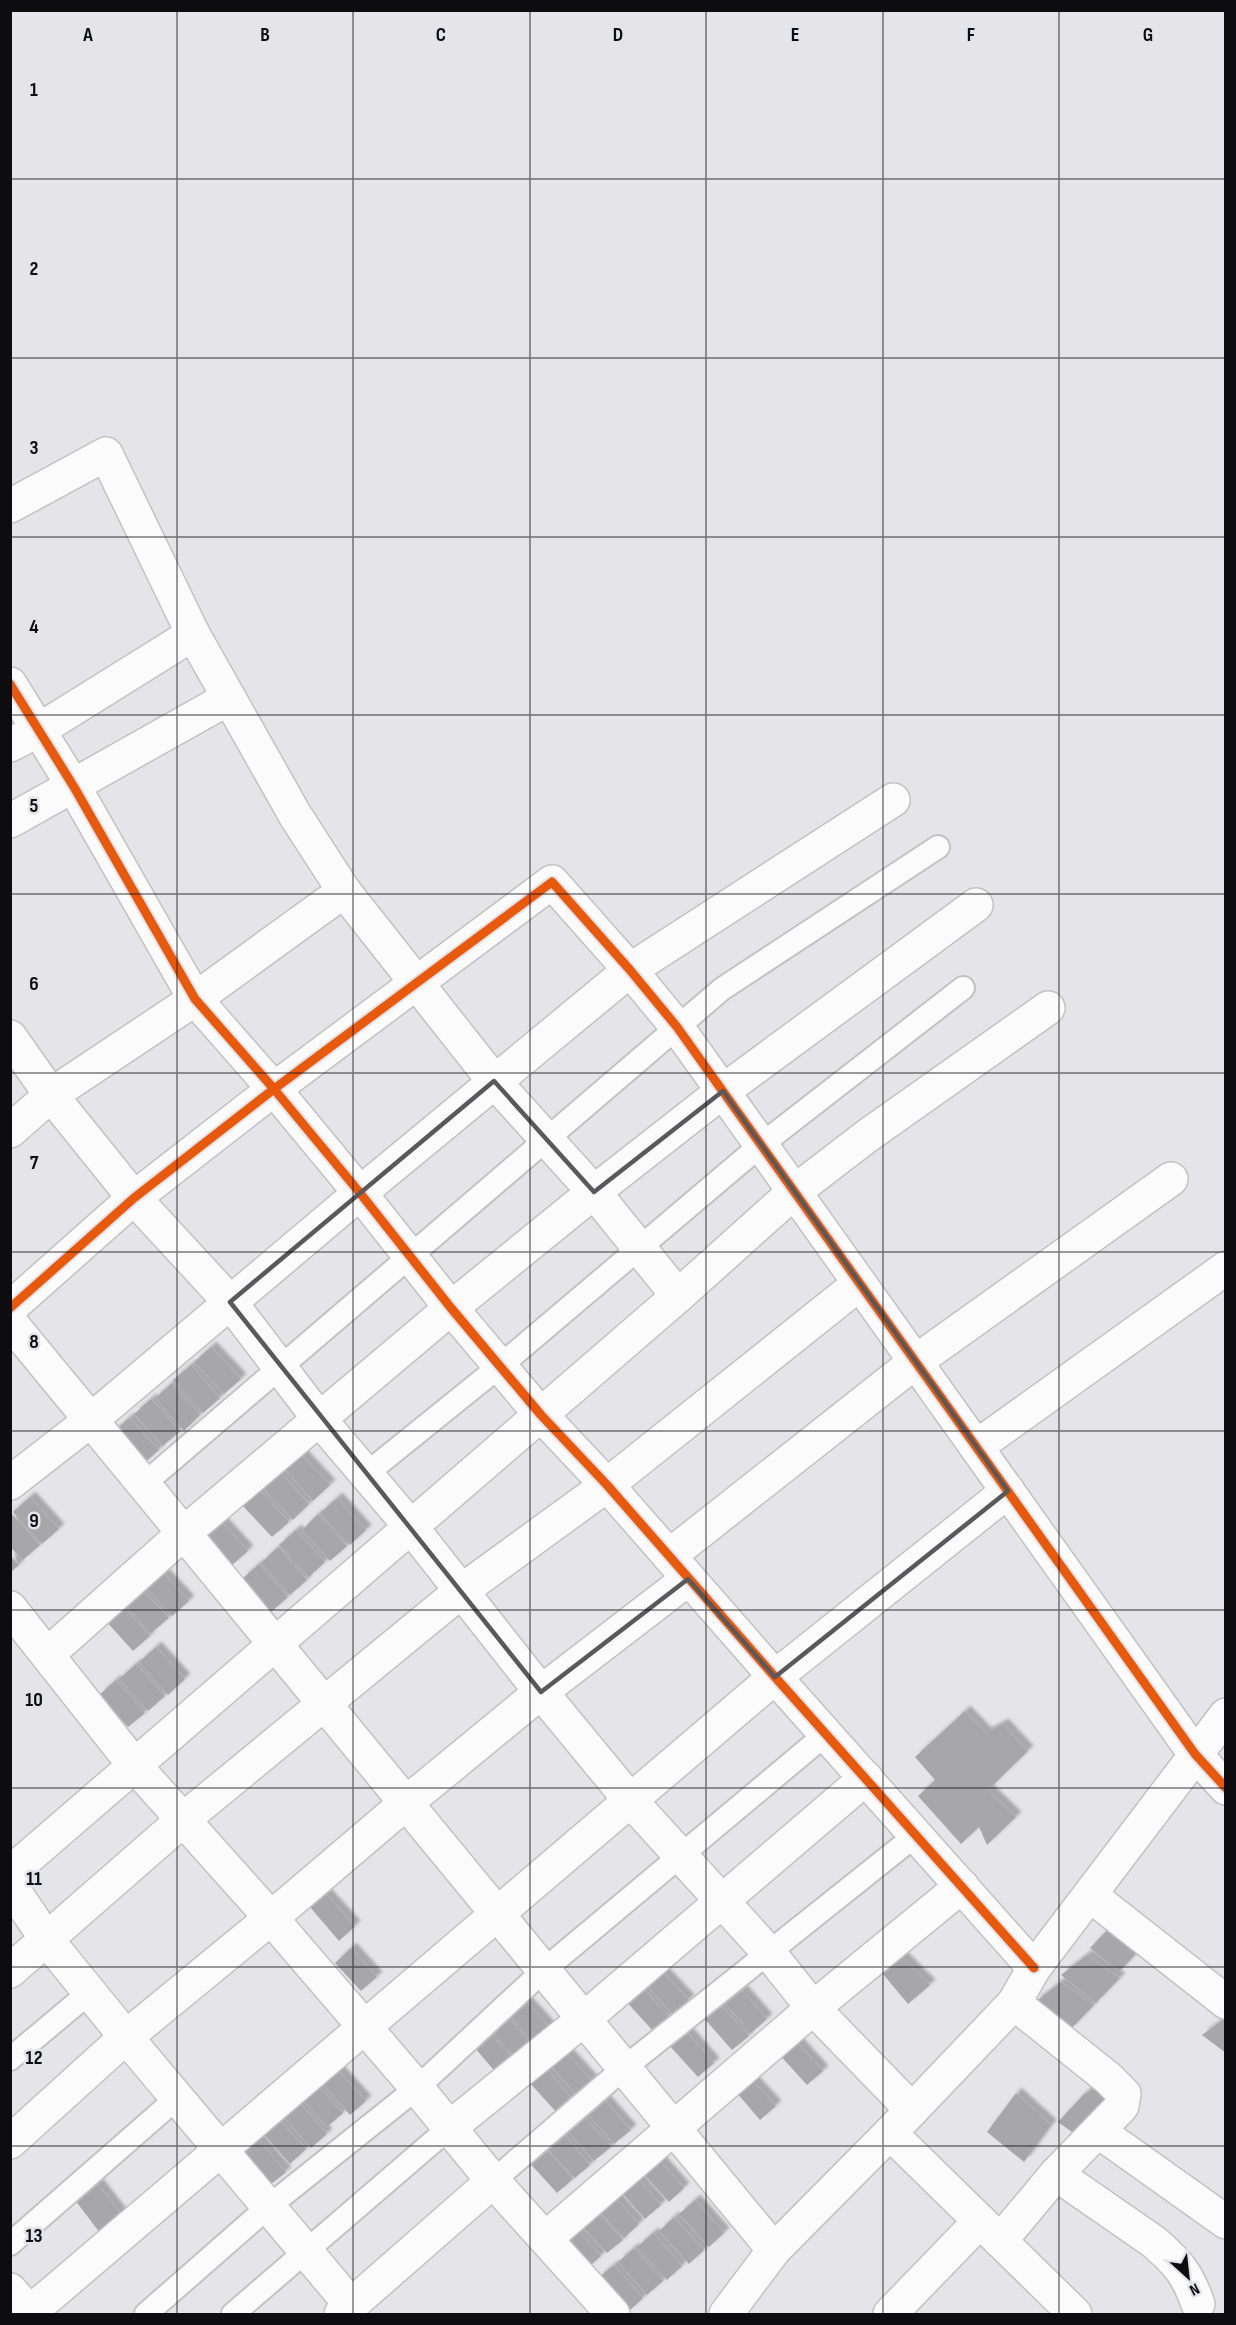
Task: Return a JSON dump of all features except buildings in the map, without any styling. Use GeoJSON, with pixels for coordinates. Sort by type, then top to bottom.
{"type":"FeatureCollection","features":[{"type":"Feature","properties":{"kind":"street"},"geometry":{"type":"LineString","coordinates":[[10,506],[105,453],[193,634],[295,815],[344,891],[494,1081],[594,1192],[678,1296]]}},
{"type":"Feature","properties":{"kind":"street"},"geometry":{"type":"LineString","coordinates":[[10,745],[39,730],[193,634]]}},
{"type":"Feature","properties":{"kind":"street"},"geometry":{"type":"LineString","coordinates":[[10,684],[74,787],[195,999],[274,1089],[451,1308],[541,1415],[607,1485],[1034,1968]]}},
{"type":"Feature","properties":{"kind":"street"},"geometry":{"type":"LineString","coordinates":[[10,820],[74,787],[229,698]]}},
{"type":"Feature","properties":{"kind":"street"},"geometry":{"type":"LineString","coordinates":[[10,1483],[91,1419],[630,970],[893,800]]}},
{"type":"Feature","properties":{"kind":"street"},"geometry":{"type":"LineString","coordinates":[[10,1308],[134,1198],[274,1089],[552,882],[677,1027],[1195,1754],[1226,1788]]}},
{"type":"Feature","properties":{"kind":"street"},"geometry":{"type":"LineString","coordinates":[[10,1131],[51,1095],[195,999],[344,891]]}},
{"type":"Feature","properties":{"kind":"street"},"geometry":{"type":"LineString","coordinates":[[48,1654],[184,1533],[451,1308],[594,1192],[723,1092],[976,905]]}},
{"type":"Feature","properties":{"kind":"street"},"geometry":{"type":"LineString","coordinates":[[10,1873],[678,1296],[794,1192],[867,1136],[1048,1008]]}},
{"type":"Feature","properties":{"kind":"street"},"geometry":{"type":"LineString","coordinates":[[10,1037],[51,1095],[134,1198],[230,1302],[320,1420],[411,1527],[460,1592],[630,1800],[770,1954],[813,2008],[912,2110]]}},
{"type":"Feature","properties":{"kind":"street"},"geometry":{"type":"LineString","coordinates":[[10,2142],[126,2037],[541,1692],[915,1362],[1171,1179]]}},
{"type":"Feature","properties":{"kind":"street"},"geometry":{"type":"LineString","coordinates":[[976,1447],[1226,1268]]}},
{"type":"Feature","properties":{"kind":"street"},"geometry":{"type":"LineString","coordinates":[[10,1971],[184,1819],[326,1705],[460,1592],[607,1485],[859,1284]]}},
{"type":"Feature","properties":{"kind":"street"},"geometry":{"type":"LineString","coordinates":[[10,1322],[774,2250]]}},
{"type":"Feature","properties":{"kind":"street"},"geometry":{"type":"LineString","coordinates":[[25,2308],[221,2151],[364,2026],[775,1677],[1008,1491]]}},
{"type":"Feature","properties":{"kind":"street"},"geometry":{"type":"LineString","coordinates":[[10,1608],[135,1766],[271,1918],[417,2088],[493,2181],[612,2314]]}},
{"type":"Feature","properties":{"kind":"street"},"geometry":{"type":"LineString","coordinates":[[726,2314],[774,2250],[1014,2003],[1034,1968],[1226,1715]]}},
{"type":"Feature","properties":{"kind":"street"},"geometry":{"type":"LineString","coordinates":[[449,2128],[584,2019],[866,1778]]}},
{"type":"Feature","properties":{"kind":"street"},"geometry":{"type":"LineString","coordinates":[[10,1885],[47,1940],[307,2252],[346,2310],[493,2181]]}},
{"type":"Feature","properties":{"kind":"street"},"geometry":{"type":"LineString","coordinates":[[546,2238],[813,2008],[962,1886]]}},
{"type":"Feature","properties":{"kind":"street"},"geometry":{"type":"LineString","coordinates":[[1090,1895],[1226,2002]]}},
{"type":"Feature","properties":{"kind":"street"},"geometry":{"type":"LineString","coordinates":[[910,2308],[990,2231],[1056,2174],[1122,2106],[1124,2094],[1108,2078],[1014,2003]]}},
{"type":"Feature","properties":{"kind":"street"},"geometry":{"type":"LineString","coordinates":[[1098,2131],[1226,2222]]}},
{"type":"Feature","properties":{"kind":"street"},"geometry":{"type":"LineString","coordinates":[[890,2133],[1075,2314]]}},
{"type":"Feature","properties":{"kind":"street"},"geometry":{"type":"LineString","coordinates":[[1056,2174],[1154,2242],[1169,2255],[1190,2280],[1201,2309]]}},
{"type":"Feature","properties":{"kind":"lane"},"geometry":{"type":"LineString","coordinates":[[144,1485],[722,988],[938,848]]}},
{"type":"Feature","properties":{"kind":"lane"},"geometry":{"type":"LineString","coordinates":[[366,1473],[500,1366],[761,1145],[963,988]]}},
{"type":"Feature","properties":{"kind":"lane"},"geometry":{"type":"LineString","coordinates":[[146,2314],[268,2207],[417,2088],[544,1970],[682,1857],[826,1734]]}},
{"type":"Feature","properties":{"kind":"lane"},"geometry":{"type":"LineString","coordinates":[[493,2181],[624,2068],[770,1954],[916,1835]]}},
{"type":"Feature","properties":{"kind":"lane"},"geometry":{"type":"LineString","coordinates":[[10,2058],[90,1992]]}},
{"type":"Feature","properties":{"kind":"lane"},"geometry":{"type":"LineString","coordinates":[[10,2244],[177,2098]]}},
{"type":"Feature","properties":{"kind":"lane"},"geometry":{"type":"LineString","coordinates":[[232,2314],[449,2128]]}},
{"type":"Feature","properties":{"kind":"highlighted area"},"geometry":{"type":"Polygon","coordinates":[[[494,1081],[594,1192],[723,1091],[1008,1491],[775,1677],[688,1579],[541,1692],[230,1302],[494,1081]]]}},
{"type":"Feature","properties":{"kind":"cycle path"},"geometry":{"type":"LineString","coordinates":[[10,684],[74,787],[195,999],[274,1089],[451,1308],[541,1415],[607,1485],[1034,1968]]}},
{"type":"Feature","properties":{"kind":"cycle path"},"geometry":{"type":"LineString","coordinates":[[10,1308],[134,1198],[274,1089],[552,882],[677,1027],[1195,1754],[1226,1788]]}}]}
